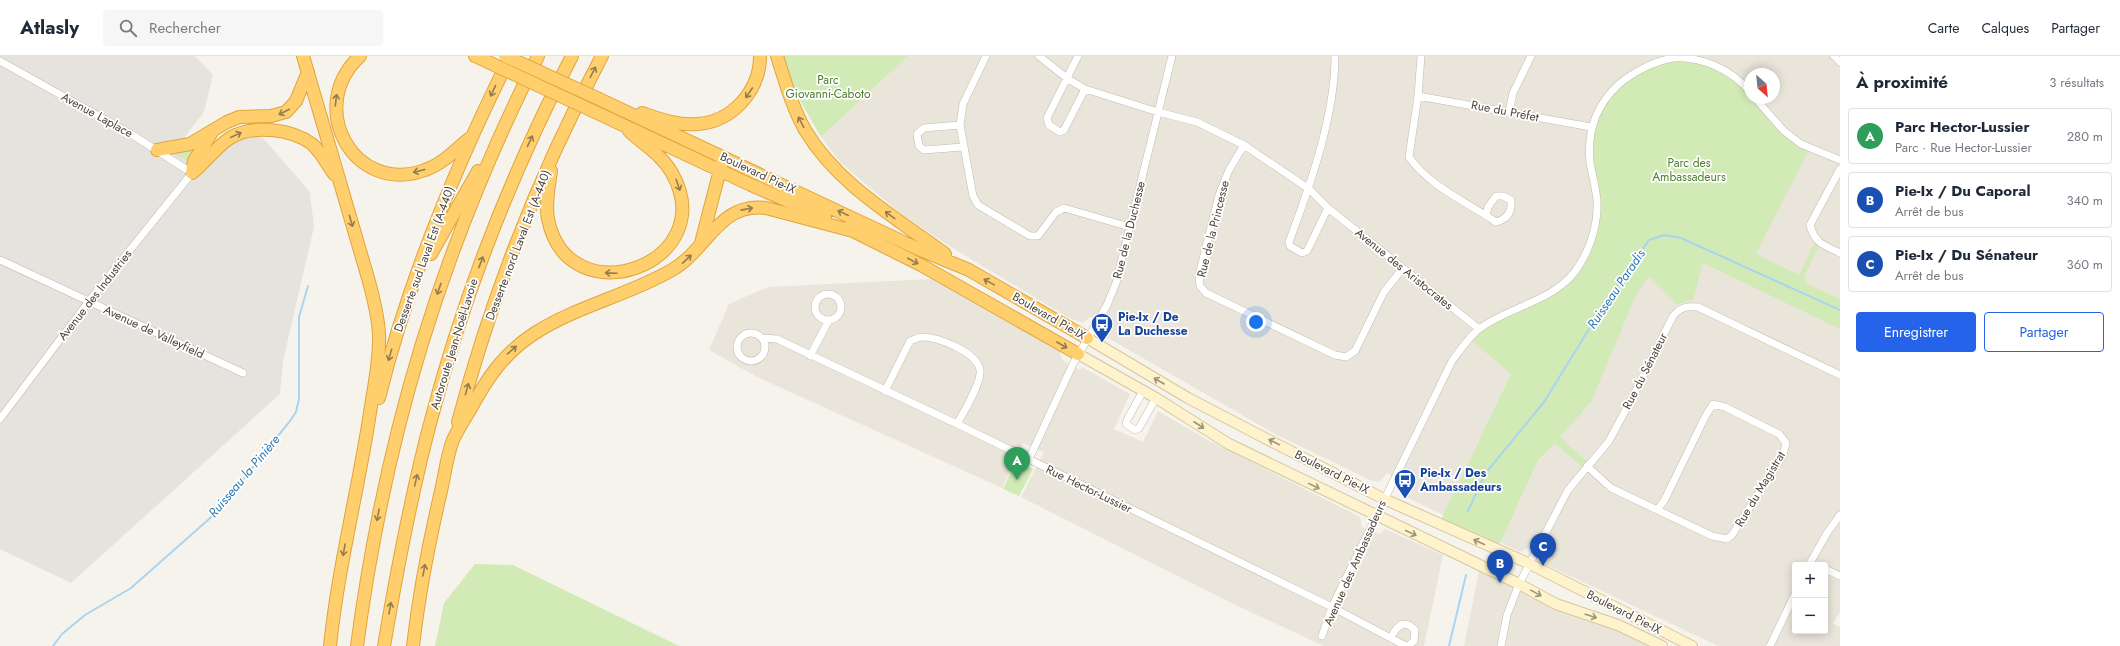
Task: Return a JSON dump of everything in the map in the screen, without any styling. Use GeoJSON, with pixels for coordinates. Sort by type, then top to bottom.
{"type":"FeatureCollection","features":[{"type":"Feature","properties":{"kind":"highway"},"geometry":{"type":"LineString","coordinates":[[303,56],[371,291],[379,334],[375,377],[361,470],[343,554],[330,646]]}},
{"type":"Feature","properties":{"kind":"highway"},"geometry":{"type":"LineString","coordinates":[[360,56],[349,68],[341,81],[337,92],[335,109],[342,135],[351,150],[363,161],[377,170],[388,173],[408,174],[420,172],[439,163],[472,136]]}},
{"type":"Feature","properties":{"kind":"highway","name":"Boulevard Pie-IX"},"geometry":{"type":"LineString","coordinates":[[475,56],[854,231],[922,265],[1078,354]]}},
{"type":"Feature","properties":{"kind":"highway","name":"Boulevard Pie-IX"},"geometry":{"type":"LineString","coordinates":[[505,56],[916,248],[959,265],[1087,338]]}},
{"type":"Feature","properties":{"kind":"highway","name":"Desserte sud Laval Est (A-440)"},"geometry":{"type":"LineString","coordinates":[[361,470],[396,334],[414,283],[472,136],[510,56]]}},
{"type":"Feature","properties":{"kind":"highway"},"geometry":{"type":"LineString","coordinates":[[357,646],[373,542],[404,402],[444,273],[467,212],[505,123],[538,56]]}},
{"type":"Feature","properties":{"kind":"highway","name":"Autoroute Jean-Noël-Lavoie"},"geometry":{"type":"LineString","coordinates":[[384,646],[415,481],[431,418],[455,335],[508,191],[535,131],[572,56]]}},
{"type":"Feature","properties":{"kind":"highway","name":"Desserte nord Laval Est (A-440)"},"geometry":{"type":"LineString","coordinates":[[453,440],[491,312],[525,221],[552,158],[602,56]]}},
{"type":"Feature","properties":{"kind":"highway"},"geometry":{"type":"LineString","coordinates":[[602,100],[681,124],[697,124],[713,121],[733,111],[748,95],[758,74],[760,56]]}},
{"type":"Feature","properties":{"kind":"highway"},"geometry":{"type":"LineString","coordinates":[[777,56],[798,115],[813,141],[832,167],[864,195],[959,265]]}},
{"type":"Feature","properties":{"kind":"highway"},"geometry":{"type":"LineString","coordinates":[[157,150],[186,146],[227,122],[239,117],[271,116],[286,112],[296,101],[308,72]]}},
{"type":"Feature","properties":{"kind":"highway"},"geometry":{"type":"LineString","coordinates":[[414,283],[505,123]]}},
{"type":"Feature","properties":{"kind":"highway"},"geometry":{"type":"LineString","coordinates":[[552,158],[548,212],[552,232],[563,249],[580,264],[600,272],[618,273],[643,266],[661,254],[673,238],[681,215],[681,196],[676,180],[664,161],[620,123]]}},
{"type":"Feature","properties":{"kind":"highway"},"geometry":{"type":"LineString","coordinates":[[192,173],[230,138],[242,132],[259,130],[292,135],[307,141],[319,151],[340,184]]}},
{"type":"Feature","properties":{"kind":"highway"},"geometry":{"type":"LineString","coordinates":[[192,173],[194,161],[212,132]]}},
{"type":"Feature","properties":{"kind":"highway"},"geometry":{"type":"LineString","coordinates":[[700,244],[723,157]]}},
{"type":"Feature","properties":{"kind":"highway"},"geometry":{"type":"LineString","coordinates":[[413,646],[430,541],[453,440],[487,379],[500,361],[519,344],[556,321],[671,270],[688,258],[700,244],[732,213],[755,207],[773,209],[854,231]]}},
{"type":"Feature","properties":{"kind":"highway"},"geometry":{"type":"LineString","coordinates":[[1017,318],[1027,314],[1028,304]]}},
{"type":"Feature","properties":{"kind":"street"},"geometry":{"type":"LineString","coordinates":[[986,56],[963,104],[960,125],[973,196],[978,205],[1030,236],[1038,236],[1056,212],[1064,208],[1130,226]]}},
{"type":"Feature","properties":{"kind":"street","name":"Avenue des Aristocrates"},"geometry":{"type":"LineString","coordinates":[[1039,56],[1085,89],[1158,112],[1197,122],[1244,145],[1309,189],[1328,208],[1479,329]]}},
{"type":"Feature","properties":{"kind":"street"},"geometry":{"type":"LineString","coordinates":[[1078,56],[1047,118],[1049,125],[1060,132],[1064,130],[1085,89]]}},
{"type":"Feature","properties":{"kind":"street","name":"Rue de la Duchesse"},"geometry":{"type":"LineString","coordinates":[[1029,460],[1078,354],[1107,304],[1116,284],[1172,56]]}},
{"type":"Feature","properties":{"kind":"street"},"geometry":{"type":"LineString","coordinates":[[1328,208],[1307,251],[1302,253],[1290,246],[1289,242],[1309,189],[1327,119],[1335,56]]}},
{"type":"Feature","properties":{"kind":"street"},"geometry":{"type":"LineString","coordinates":[[1421,56],[1418,96],[1409,157],[1415,166],[1436,184],[1486,215]]}},
{"type":"Feature","properties":{"kind":"street"},"geometry":{"type":"LineString","coordinates":[[1509,112],[1513,93],[1531,56]]}},
{"type":"Feature","properties":{"kind":"street"},"geometry":{"type":"LineString","coordinates":[[1834,56],[1840,62]]}},
{"type":"Feature","properties":{"kind":"street","name":"Avenue des Ambassadeurs"},"geometry":{"type":"LineString","coordinates":[[1322,636],[1332,607],[1452,361],[1479,329],[1502,316],[1536,301],[1554,290],[1574,272],[1580,264],[1594,230],[1597,202],[1590,162],[1591,127],[1600,106],[1628,76],[1671,57],[1694,57],[1712,63],[1730,74],[1744,87]]}},
{"type":"Feature","properties":{"kind":"street","name":"Avenue Laplace"},"geometry":{"type":"LineString","coordinates":[[0,61],[157,150],[192,173]]}},
{"type":"Feature","properties":{"kind":"street","name":"Rue du Préfet"},"geometry":{"type":"LineString","coordinates":[[1418,96],[1591,127]]}},
{"type":"Feature","properties":{"kind":"street"},"geometry":{"type":"LineString","coordinates":[[1760,104],[1784,131],[1801,144],[1840,160]]}},
{"type":"Feature","properties":{"kind":"street"},"geometry":{"type":"LineString","coordinates":[[960,125],[924,128],[917,134],[920,146],[924,150],[963,147]]}},
{"type":"Feature","properties":{"kind":"street","name":"Rue de la Princesse"},"geometry":{"type":"LineString","coordinates":[[1244,145],[1229,170],[1219,195],[1199,275],[1200,286],[1206,293],[1335,355],[1346,357],[1355,351],[1384,292],[1403,268]]}},
{"type":"Feature","properties":{"kind":"street"},"geometry":{"type":"LineString","coordinates":[[1840,169],[1810,225],[1813,235],[1818,242],[1840,253]]}},
{"type":"Feature","properties":{"kind":"street","name":"Avenue des Industries"},"geometry":{"type":"LineString","coordinates":[[0,419],[89,301],[192,173]]}},
{"type":"Feature","properties":{"kind":"street","name":"Avenue de Valleyfield"},"geometry":{"type":"LineString","coordinates":[[0,260],[243,373]]}},
{"type":"Feature","properties":{"kind":"street","name":"Rue du Sénateur"},"geometry":{"type":"LineString","coordinates":[[1501,646],[1506,616],[1519,584],[1568,490],[1609,441],[1672,316],[1685,306],[1698,307],[1840,375]]}},
{"type":"Feature","properties":{"kind":"street"},"geometry":{"type":"LineString","coordinates":[[810,356],[829,320]]}},
{"type":"Feature","properties":{"kind":"street"},"geometry":{"type":"LineString","coordinates":[[885,391],[910,341],[920,337],[937,339],[964,351],[976,360],[980,372],[976,385],[957,424]]}},
{"type":"Feature","properties":{"kind":"street","name":"Rue Hector-Lussier"},"geometry":{"type":"LineString","coordinates":[[762,338],[777,339],[810,356],[957,424],[1391,637]]}},
{"type":"Feature","properties":{"kind":"street","name":"Boulevard Pie-IX"},"geometry":{"type":"LineString","coordinates":[[1087,338],[1188,398],[1384,499],[1530,564],[1692,646]]}},
{"type":"Feature","properties":{"kind":"street","name":"Boulevard Pie-IX"},"geometry":{"type":"LineString","coordinates":[[1078,354],[1143,390],[1229,444],[1376,517],[1519,584],[1556,604],[1618,625],[1662,646]]}},
{"type":"Feature","properties":{"kind":"street"},"geometry":{"type":"LineString","coordinates":[[1143,390],[1127,420],[1126,424],[1129,427],[1134,430],[1140,428],[1156,398]]}},
{"type":"Feature","properties":{"kind":"street","name":"Rue du Magistrat"},"geometry":{"type":"LineString","coordinates":[[1587,466],[1611,488],[1658,509],[1712,536],[1727,539],[1732,535],[1782,455],[1786,444],[1779,434],[1725,407],[1713,404],[1705,417],[1665,499],[1658,509]]}},
{"type":"Feature","properties":{"kind":"street"},"geometry":{"type":"LineString","coordinates":[[0,405],[8,409]]}},
{"type":"Feature","properties":{"kind":"street"},"geometry":{"type":"LineString","coordinates":[[1813,562],[1827,533],[1840,515]]}},
{"type":"Feature","properties":{"kind":"street"},"geometry":{"type":"LineString","coordinates":[[1828,570],[1840,576]]}},
{"type":"Feature","properties":{"kind":"street"},"geometry":{"type":"LineString","coordinates":[[1770,646],[1793,598]]}},
{"type":"Feature","properties":{"kind":"shaded area"},"geometry":{"type":"Polygon","coordinates":[[[0,56],[195,56],[213,75],[204,112],[184,138],[212,162],[233,140],[250,135],[263,138],[310,192],[314,227],[283,361],[280,394],[71,583],[0,549],[0,56]]]}},
{"type":"Feature","properties":{"kind":"shaded area"},"geometry":{"type":"Polygon","coordinates":[[[908,56],[1840,56],[1840,612],[1833,624],[1840,627],[1840,646],[1718,646],[1547,565],[1543,554],[1528,548],[1520,552],[1406,497],[1405,485],[1387,473],[1379,482],[1370,480],[1277,435],[1101,334],[1105,327],[1090,317],[1083,323],[1069,318],[946,244],[900,213],[841,163],[821,137],[908,56]]]}},
{"type":"Feature","properties":{"kind":"shaded area"},"geometry":{"type":"Polygon","coordinates":[[[931,279],[944,286],[961,289],[1059,349],[1062,360],[1080,370],[1082,367],[1130,394],[1114,429],[1143,442],[1158,411],[1206,439],[1360,517],[1362,527],[1380,534],[1385,529],[1443,555],[1424,646],[1324,646],[1229,602],[1021,497],[1044,452],[1023,443],[1002,488],[757,377],[709,350],[729,304],[768,287],[931,279]]]}},
{"type":"Feature","properties":{"kind":"shaded area"},"geometry":{"type":"Polygon","coordinates":[[[1480,566],[1662,646],[1464,646],[1480,566]]]}},
{"type":"Feature","properties":{"kind":"green space","name":"Parc Giovanni-Caboto"},"geometry":{"type":"Polygon","coordinates":[[[784,56],[908,56],[821,137],[794,90],[784,56]]]}},
{"type":"Feature","properties":{"kind":"green space","name":"Parc des Ambassadeurs"},"geometry":{"type":"Polygon","coordinates":[[[1671,58],[1712,63],[1744,87],[1744,104],[1760,104],[1771,118],[1810,147],[1756,254],[1799,275],[1814,243],[1819,246],[1804,277],[1808,284],[1840,299],[1840,329],[1703,263],[1693,300],[1677,304],[1649,276],[1636,295],[1591,402],[1560,437],[1589,464],[1584,469],[1555,443],[1538,460],[1497,550],[1439,524],[1511,374],[1470,339],[1479,329],[1536,301],[1574,272],[1594,230],[1597,200],[1589,137],[1600,106],[1628,76],[1671,58]]]}},
{"type":"Feature","properties":{"kind":"green space"},"geometry":{"type":"Polygon","coordinates":[[[198,143],[189,161],[171,152],[198,143]]]}},
{"type":"Feature","properties":{"kind":"green space"},"geometry":{"type":"Polygon","coordinates":[[[1016,461],[1033,469],[1019,496],[1003,489],[1016,461]]]}},
{"type":"Feature","properties":{"kind":"green space"},"geometry":{"type":"Polygon","coordinates":[[[475,564],[513,565],[679,646],[435,646],[444,603],[475,564]]]}},
{"type":"Feature","properties":{"kind":"waterway","name":"Ruisseau Paradis"},"geometry":{"type":"LineString","coordinates":[[1468,511],[1485,474],[1544,402],[1602,308],[1649,240],[1664,235],[1681,238],[1840,310]]}},
{"type":"Feature","properties":{"kind":"waterway","name":"Ruisseau la Pinière"},"geometry":{"type":"LineString","coordinates":[[53,646],[62,634],[85,615],[131,588],[217,512],[290,421],[296,412],[299,399],[299,317],[308,286]]}},
{"type":"Feature","properties":{"kind":"waterway","name":"Ruisseau Paradis"},"geometry":{"type":"LineString","coordinates":[[1449,646],[1466,575]]}},
{"type":"Feature","properties":{"kind":"place","name":"Pie-Ix / De La Duchesse"},"geometry":{"type":"Point","coordinates":[1102,344]}},
{"type":"Feature","properties":{"kind":"place","name":"Parc Hector-Lussier"},"geometry":{"type":"Point","coordinates":[1017,480]}},
{"type":"Feature","properties":{"kind":"place","name":"Pie-Ix / Des Ambassadeurs"},"geometry":{"type":"Point","coordinates":[1405,500]}},
{"type":"Feature","properties":{"kind":"place","name":"Pie-Ix / Du Sénateur"},"geometry":{"type":"Point","coordinates":[1543,566]}},
{"type":"Feature","properties":{"kind":"place","name":"Pie-Ix / Du Caporal"},"geometry":{"type":"Point","coordinates":[1500,583]}}]}
